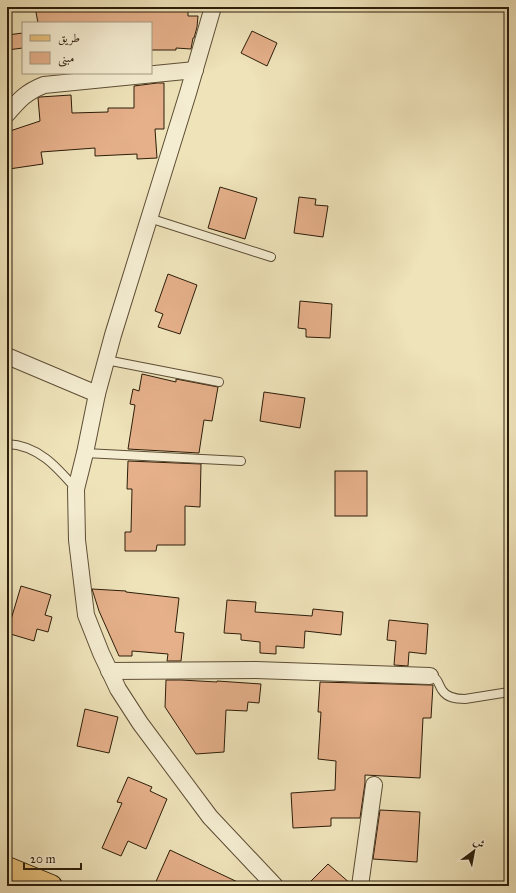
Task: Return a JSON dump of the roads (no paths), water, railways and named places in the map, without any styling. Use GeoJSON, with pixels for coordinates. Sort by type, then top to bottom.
{"type":"FeatureCollection","features":[{"type":"Feature","properties":{"kind":"main road"},"geometry":{"type":"LineString","coordinates":[[7,868],[51,886]]}},
{"type":"Feature","properties":{"kind":"street"},"geometry":{"type":"LineString","coordinates":[[213,7],[96,394],[85,454],[76,489],[77,540],[86,615],[118,690],[140,723],[210,817],[275,886]]}},
{"type":"Feature","properties":{"kind":"street"},"geometry":{"type":"LineString","coordinates":[[7,114],[24,95],[33,89],[44,85],[195,70]]}},
{"type":"Feature","properties":{"kind":"street"},"geometry":{"type":"LineString","coordinates":[[7,356],[96,394]]}},
{"type":"Feature","properties":{"kind":"street"},"geometry":{"type":"LineString","coordinates":[[110,671],[256,670],[430,676]]}},
{"type":"Feature","properties":{"kind":"street"},"geometry":{"type":"LineString","coordinates":[[360,886],[374,785]]}},
{"type":"Feature","properties":{"kind":"lane"},"geometry":{"type":"LineString","coordinates":[[149,218],[271,257]]}},
{"type":"Feature","properties":{"kind":"lane"},"geometry":{"type":"LineString","coordinates":[[106,360],[218,382]]}},
{"type":"Feature","properties":{"kind":"lane"},"geometry":{"type":"LineString","coordinates":[[7,444],[29,448],[44,456],[76,489]]}},
{"type":"Feature","properties":{"kind":"lane"},"geometry":{"type":"LineString","coordinates":[[85,454],[241,461]]}},
{"type":"Feature","properties":{"kind":"lane"},"geometry":{"type":"LineString","coordinates":[[430,676],[437,679],[442,690],[447,695],[458,700],[509,692]]}}]}
